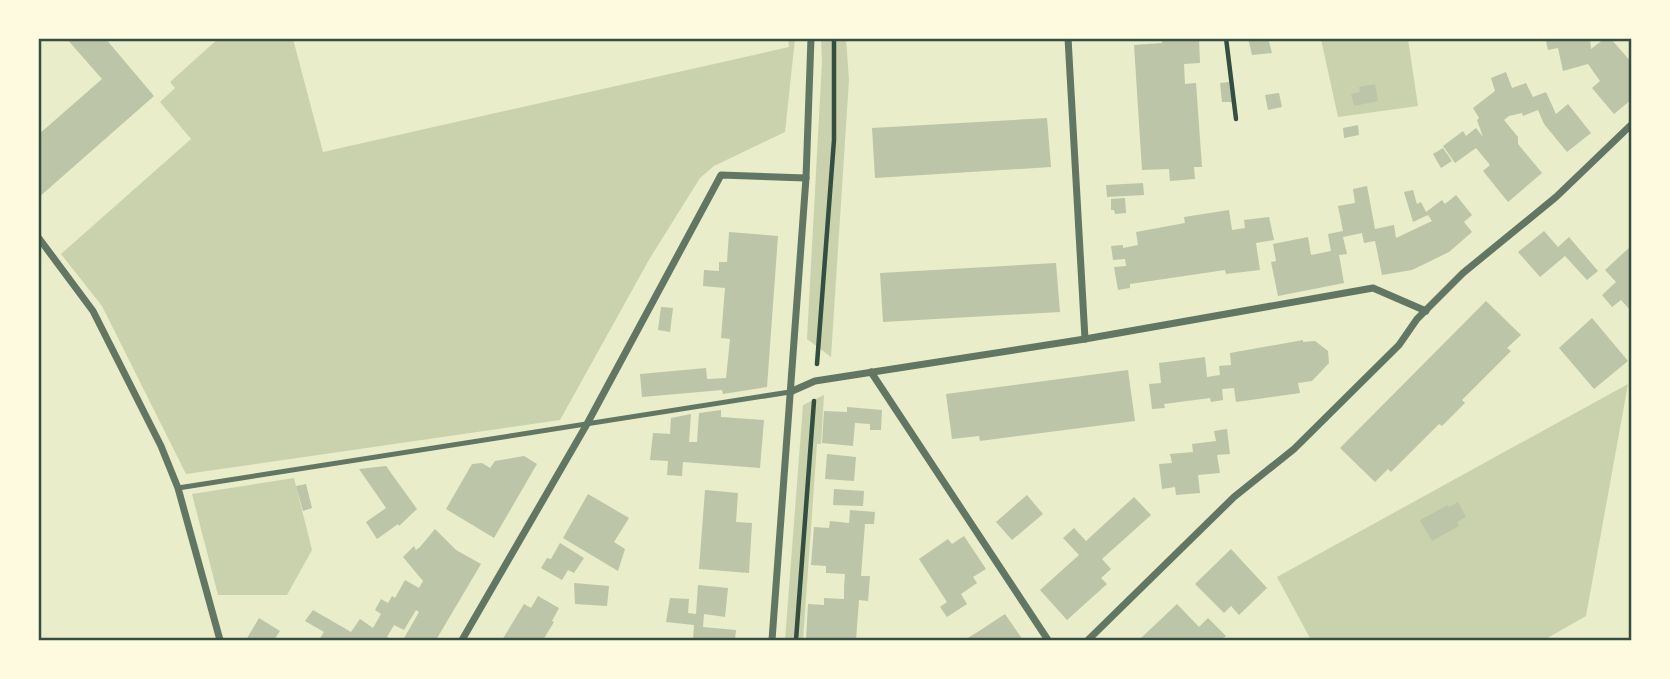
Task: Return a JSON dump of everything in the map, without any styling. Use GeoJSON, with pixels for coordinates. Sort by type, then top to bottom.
{"type":"FeatureCollection","features":[{"type":"Feature","properties":{"kind":"street"},"geometry":{"type":"LineString","coordinates":[[772,640],[806,178],[811,38]]}},
{"type":"Feature","properties":{"kind":"street"},"geometry":{"type":"LineString","coordinates":[[1068,38],[1085,339]]}},
{"type":"Feature","properties":{"kind":"street"},"geometry":{"type":"LineString","coordinates":[[1088,640],[1234,497],[1313,430],[1399,345],[1426,311],[1463,273],[1556,197],[1632,124]]}},
{"type":"Feature","properties":{"kind":"street"},"geometry":{"type":"LineString","coordinates":[[462,640],[587,424],[721,175],[806,178]]}},
{"type":"Feature","properties":{"kind":"street"},"geometry":{"type":"LineString","coordinates":[[38,237],[93,311],[162,446],[178,488],[220,640]]}},
{"type":"Feature","properties":{"kind":"street"},"geometry":{"type":"LineString","coordinates":[[790,392],[815,381],[1085,339],[1373,288],[1426,311]]}},
{"type":"Feature","properties":{"kind":"street"},"geometry":{"type":"LineString","coordinates":[[871,372],[1048,640]]}},
{"type":"Feature","properties":{"kind":"lane"},"geometry":{"type":"LineString","coordinates":[[178,488],[790,392]]}},
{"type":"Feature","properties":{"kind":"path"},"geometry":{"type":"LineString","coordinates":[[796,640],[834,140],[834,38]]}},
{"type":"Feature","properties":{"kind":"path"},"geometry":{"type":"LineString","coordinates":[[1226,38],[1236,119]]}},
{"type":"Feature","properties":{"kind":"green space"},"geometry":{"type":"Polygon","coordinates":[[[219,38],[293,39],[323,152],[789,47],[788,39],[795,39],[785,132],[714,166],[700,178],[650,258],[560,420],[186,474],[102,306],[61,254],[191,139],[160,102],[175,88],[170,82],[219,38]]]}},
{"type":"Feature","properties":{"kind":"green space"},"geometry":{"type":"Polygon","coordinates":[[[821,39],[846,39],[849,80],[831,357],[807,339],[821,39]]]}},
{"type":"Feature","properties":{"kind":"green space"},"geometry":{"type":"Polygon","coordinates":[[[1321,39],[1408,39],[1418,106],[1338,117],[1321,39]]]}},
{"type":"Feature","properties":{"kind":"green space"},"geometry":{"type":"Polygon","coordinates":[[[1628,384],[1586,616],[1544,640],[1311,640],[1277,577],[1628,384]]]}},
{"type":"Feature","properties":{"kind":"green space"},"geometry":{"type":"Polygon","coordinates":[[[824,395],[821,444],[817,444],[803,640],[785,640],[803,405],[824,395]]]}},
{"type":"Feature","properties":{"kind":"green space"},"geometry":{"type":"Polygon","coordinates":[[[294,478],[312,550],[287,595],[218,595],[192,494],[294,478]]]}},
{"type":"Feature","properties":{"kind":"building"},"geometry":{"type":"Polygon","coordinates":[[[66,38],[105,38],[154,96],[38,198],[38,135],[102,79],[66,38]]]}},
{"type":"Feature","properties":{"kind":"building"},"geometry":{"type":"Polygon","coordinates":[[[1162,38],[1199,38],[1200,63],[1184,64],[1185,84],[1196,83],[1202,167],[1194,167],[1195,179],[1170,181],[1169,169],[1142,170],[1134,45],[1162,43],[1162,38]]]}},
{"type":"Feature","properties":{"kind":"building"},"geometry":{"type":"Polygon","coordinates":[[[1248,38],[1268,38],[1272,53],[1252,55],[1248,38]]]}},
{"type":"Feature","properties":{"kind":"building"},"geometry":{"type":"Polygon","coordinates":[[[1590,38],[1591,49],[1604,39],[1611,39],[1632,63],[1632,99],[1614,114],[1592,88],[1600,81],[1588,64],[1563,71],[1558,48],[1548,50],[1546,41],[1590,38]]]}},
{"type":"Feature","properties":{"kind":"building"},"geometry":{"type":"Polygon","coordinates":[[[1506,72],[1512,88],[1526,83],[1533,97],[1546,92],[1556,114],[1568,104],[1591,133],[1567,152],[1544,124],[1538,110],[1523,116],[1522,113],[1509,116],[1504,120],[1518,137],[1518,144],[1542,173],[1508,202],[1483,171],[1490,165],[1476,148],[1455,163],[1443,146],[1463,131],[1466,136],[1476,128],[1483,137],[1477,120],[1479,118],[1473,108],[1495,91],[1491,78],[1506,72]]]}},
{"type":"Feature","properties":{"kind":"building"},"geometry":{"type":"Polygon","coordinates":[[[1229,82],[1232,102],[1222,102],[1220,83],[1229,82]]]}},
{"type":"Feature","properties":{"kind":"building"},"geometry":{"type":"Polygon","coordinates":[[[1375,84],[1378,101],[1354,106],[1351,94],[1360,92],[1359,87],[1375,84]]]}},
{"type":"Feature","properties":{"kind":"building"},"geometry":{"type":"Polygon","coordinates":[[[1279,93],[1282,107],[1268,110],[1265,95],[1279,93]]]}},
{"type":"Feature","properties":{"kind":"building"},"geometry":{"type":"Polygon","coordinates":[[[1047,118],[1051,167],[875,178],[872,128],[1047,118]]]}},
{"type":"Feature","properties":{"kind":"building"},"geometry":{"type":"Polygon","coordinates":[[[1358,125],[1359,135],[1344,138],[1343,128],[1358,125]]]}},
{"type":"Feature","properties":{"kind":"building"},"geometry":{"type":"Polygon","coordinates":[[[1443,148],[1452,161],[1441,168],[1433,154],[1443,148]]]}},
{"type":"Feature","properties":{"kind":"building"},"geometry":{"type":"Polygon","coordinates":[[[1143,183],[1144,195],[1107,197],[1106,185],[1143,183]]]}},
{"type":"Feature","properties":{"kind":"building"},"geometry":{"type":"Polygon","coordinates":[[[1367,186],[1375,229],[1394,225],[1396,238],[1432,221],[1428,215],[1413,222],[1404,192],[1413,190],[1417,204],[1421,202],[1426,212],[1442,200],[1445,204],[1456,195],[1472,215],[1464,222],[1472,232],[1449,252],[1412,270],[1382,275],[1375,241],[1364,243],[1362,233],[1343,237],[1347,254],[1339,255],[1344,283],[1278,296],[1271,262],[1276,261],[1273,244],[1308,237],[1311,255],[1331,251],[1328,234],[1343,231],[1338,206],[1355,203],[1353,189],[1367,186]]]}},
{"type":"Feature","properties":{"kind":"building"},"geometry":{"type":"Polygon","coordinates":[[[1125,198],[1126,213],[1115,214],[1114,210],[1111,210],[1111,199],[1125,198]]]}},
{"type":"Feature","properties":{"kind":"building"},"geometry":{"type":"Polygon","coordinates":[[[1229,210],[1232,230],[1245,228],[1244,220],[1269,217],[1274,240],[1256,243],[1260,270],[1226,274],[1225,270],[1130,284],[1130,288],[1118,290],[1114,267],[1126,266],[1125,259],[1113,260],[1111,246],[1123,245],[1123,248],[1138,245],[1136,232],[1185,223],[1184,217],[1229,210]]]}},
{"type":"Feature","properties":{"kind":"building"},"geometry":{"type":"Polygon","coordinates":[[[1544,231],[1558,247],[1569,237],[1598,271],[1587,280],[1565,256],[1540,277],[1518,252],[1544,231]]]}},
{"type":"Feature","properties":{"kind":"building"},"geometry":{"type":"Polygon","coordinates":[[[729,232],[778,236],[767,387],[723,394],[722,390],[642,397],[640,374],[706,368],[707,379],[726,378],[730,339],[721,338],[725,288],[703,286],[704,270],[719,271],[719,262],[727,262],[729,232]]]}},
{"type":"Feature","properties":{"kind":"building"},"geometry":{"type":"Polygon","coordinates":[[[1632,245],[1632,312],[1621,300],[1612,307],[1602,295],[1616,282],[1605,270],[1632,245]]]}},
{"type":"Feature","properties":{"kind":"building"},"geometry":{"type":"Polygon","coordinates":[[[1056,263],[1060,312],[883,322],[880,273],[1056,263]]]}},
{"type":"Feature","properties":{"kind":"building"},"geometry":{"type":"Polygon","coordinates":[[[1486,301],[1521,335],[1507,348],[1511,351],[1462,400],[1465,403],[1442,426],[1439,424],[1391,472],[1388,469],[1375,482],[1340,448],[1486,301]]]}},
{"type":"Feature","properties":{"kind":"building"},"geometry":{"type":"Polygon","coordinates":[[[661,307],[673,308],[670,332],[658,330],[661,307]]]}},
{"type":"Feature","properties":{"kind":"building"},"geometry":{"type":"Polygon","coordinates":[[[1592,318],[1628,361],[1594,389],[1559,348],[1592,318]]]}},
{"type":"Feature","properties":{"kind":"building"},"geometry":{"type":"Polygon","coordinates":[[[1303,340],[1315,341],[1328,351],[1329,363],[1312,381],[1298,383],[1300,393],[1236,402],[1234,388],[1222,389],[1223,400],[1211,402],[1210,398],[1164,404],[1165,408],[1152,409],[1149,384],[1161,383],[1159,363],[1205,357],[1207,377],[1220,375],[1219,366],[1231,365],[1230,353],[1303,340]]]}},
{"type":"Feature","properties":{"kind":"building"},"geometry":{"type":"Polygon","coordinates":[[[1128,370],[1135,421],[980,441],[979,436],[952,439],[946,394],[1128,370]]]}},
{"type":"Feature","properties":{"kind":"building"},"geometry":{"type":"Polygon","coordinates":[[[847,407],[882,410],[881,430],[870,430],[870,424],[855,423],[853,446],[822,443],[824,411],[847,412],[847,407]]]}},
{"type":"Feature","properties":{"kind":"building"},"geometry":{"type":"Polygon","coordinates":[[[721,410],[721,417],[764,420],[760,468],[683,462],[682,476],[667,475],[668,461],[650,460],[653,433],[670,434],[671,418],[691,414],[689,442],[697,442],[699,413],[721,410]]]}},
{"type":"Feature","properties":{"kind":"building"},"geometry":{"type":"Polygon","coordinates":[[[1227,429],[1230,454],[1217,455],[1220,473],[1198,475],[1200,493],[1176,495],[1175,487],[1162,489],[1159,464],[1172,463],[1170,454],[1193,452],[1192,444],[1216,441],[1214,431],[1227,429]]]}},
{"type":"Feature","properties":{"kind":"building"},"geometry":{"type":"Polygon","coordinates":[[[827,454],[856,457],[854,481],[825,479],[827,454]]]}},
{"type":"Feature","properties":{"kind":"building"},"geometry":{"type":"Polygon","coordinates":[[[524,456],[537,464],[494,538],[446,509],[472,464],[482,463],[490,468],[495,461],[524,456]]]}},
{"type":"Feature","properties":{"kind":"building"},"geometry":{"type":"Polygon","coordinates":[[[386,466],[417,509],[399,526],[398,524],[377,539],[366,522],[386,508],[359,469],[386,466]]]}},
{"type":"Feature","properties":{"kind":"building"},"geometry":{"type":"Polygon","coordinates":[[[306,484],[312,508],[303,511],[296,486],[306,484]]]}},
{"type":"Feature","properties":{"kind":"building"},"geometry":{"type":"Polygon","coordinates":[[[834,489],[864,491],[863,506],[833,505],[834,489]]]}},
{"type":"Feature","properties":{"kind":"building"},"geometry":{"type":"Polygon","coordinates":[[[705,490],[738,493],[736,522],[752,523],[749,573],[699,569],[705,490]]]}},
{"type":"Feature","properties":{"kind":"building"},"geometry":{"type":"Polygon","coordinates":[[[588,494],[629,518],[614,542],[625,549],[618,571],[563,538],[588,494]]]}},
{"type":"Feature","properties":{"kind":"building"},"geometry":{"type":"Polygon","coordinates":[[[1027,495],[1043,514],[1012,540],[996,522],[1027,495]]]}},
{"type":"Feature","properties":{"kind":"building"},"geometry":{"type":"Polygon","coordinates":[[[1134,497],[1151,515],[1102,559],[1111,569],[1101,578],[1107,584],[1067,620],[1040,590],[1079,555],[1063,538],[1074,528],[1086,541],[1134,497]]]}},
{"type":"Feature","properties":{"kind":"building"},"geometry":{"type":"Polygon","coordinates":[[[1458,502],[1466,517],[1457,522],[1459,526],[1432,541],[1420,520],[1458,502]]]}},
{"type":"Feature","properties":{"kind":"building"},"geometry":{"type":"Polygon","coordinates":[[[850,510],[875,512],[874,524],[865,524],[861,576],[870,576],[868,601],[859,600],[856,640],[806,640],[808,604],[824,605],[824,598],[844,599],[845,574],[826,573],[826,566],[811,565],[814,527],[829,528],[830,521],[849,523],[850,510]]]}},
{"type":"Feature","properties":{"kind":"building"},"geometry":{"type":"Polygon","coordinates":[[[435,529],[456,550],[481,564],[436,640],[403,640],[419,612],[416,610],[404,630],[394,625],[387,637],[394,640],[319,640],[324,632],[305,621],[313,610],[351,632],[360,619],[373,628],[381,614],[375,610],[381,599],[388,603],[392,596],[395,598],[405,580],[419,588],[423,581],[403,557],[414,546],[416,550],[420,547],[435,529]]]}},
{"type":"Feature","properties":{"kind":"building"},"geometry":{"type":"Polygon","coordinates":[[[964,536],[986,569],[973,577],[977,583],[961,594],[967,604],[947,617],[940,607],[947,602],[919,559],[948,539],[952,544],[964,536]]]}},
{"type":"Feature","properties":{"kind":"building"},"geometry":{"type":"Polygon","coordinates":[[[560,543],[584,558],[574,573],[568,570],[562,580],[541,568],[547,558],[551,559],[560,543]]]}},
{"type":"Feature","properties":{"kind":"building"},"geometry":{"type":"Polygon","coordinates":[[[1231,549],[1267,588],[1239,615],[1231,606],[1224,613],[1195,584],[1231,549]]]}},
{"type":"Feature","properties":{"kind":"building"},"geometry":{"type":"Polygon","coordinates":[[[574,583],[609,586],[607,606],[575,604],[574,583]]]}},
{"type":"Feature","properties":{"kind":"building"},"geometry":{"type":"Polygon","coordinates":[[[698,585],[728,588],[725,617],[704,614],[703,627],[736,630],[735,640],[693,640],[694,625],[666,622],[670,598],[689,599],[688,613],[696,614],[698,585]]]}},
{"type":"Feature","properties":{"kind":"building"},"geometry":{"type":"Polygon","coordinates":[[[538,596],[559,608],[543,640],[502,640],[524,604],[531,608],[538,596]]]}},
{"type":"Feature","properties":{"kind":"building"},"geometry":{"type":"Polygon","coordinates":[[[1177,604],[1199,627],[1208,618],[1226,636],[1221,640],[1139,640],[1177,604]]]}},
{"type":"Feature","properties":{"kind":"building"},"geometry":{"type":"Polygon","coordinates":[[[1005,614],[1023,640],[964,640],[976,633],[1005,614]]]}},
{"type":"Feature","properties":{"kind":"building"},"geometry":{"type":"Polygon","coordinates":[[[259,618],[280,631],[274,640],[246,640],[259,618]]]}}]}
